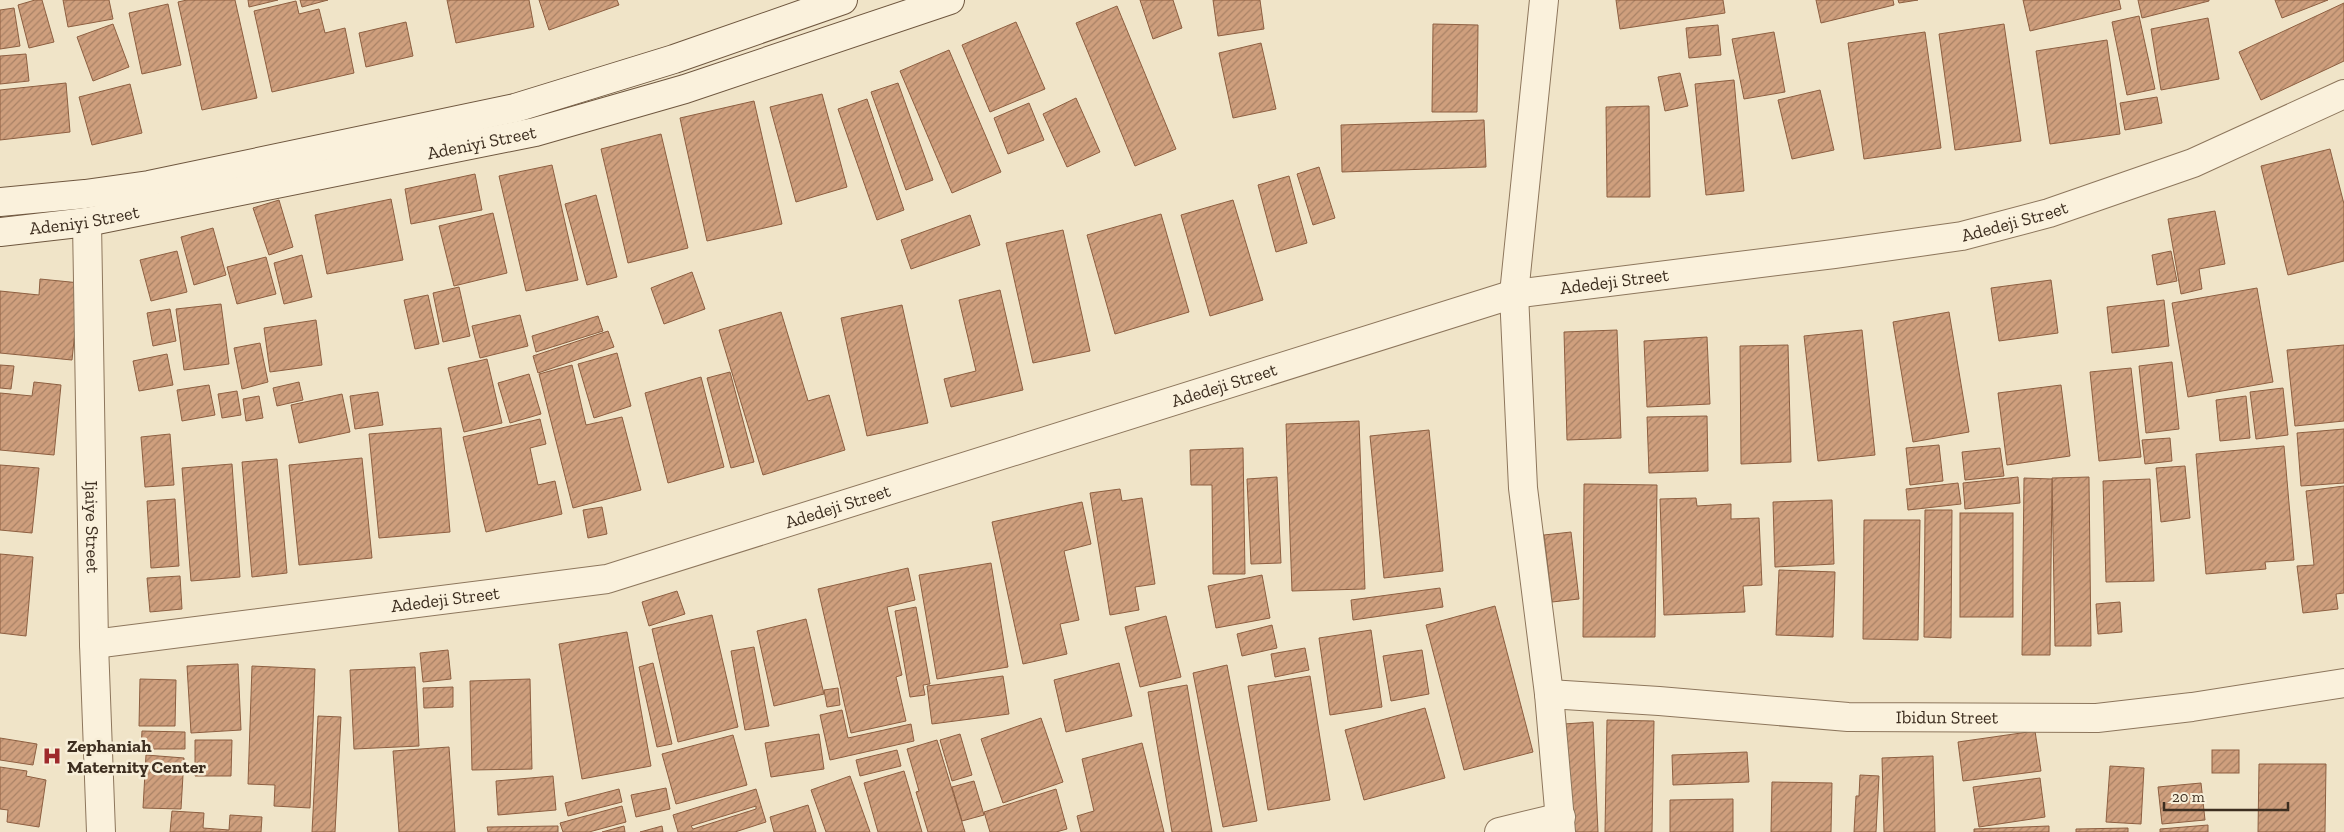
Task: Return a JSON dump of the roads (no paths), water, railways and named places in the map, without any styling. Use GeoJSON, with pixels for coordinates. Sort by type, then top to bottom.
{"type":"FeatureCollection","features":[{"type":"Feature","properties":{"kind":"street","name":"Adeniyi Street"},"geometry":{"type":"LineString","coordinates":[[0,202],[86,194],[149,185],[515,108],[674,59],[843,0]]}},
{"type":"Feature","properties":{"kind":"street","name":"Adeniyi Street"},"geometry":{"type":"LineString","coordinates":[[0,232],[87,222],[535,132],[685,90],[950,0]]}},
{"type":"Feature","properties":{"kind":"street"},"geometry":{"type":"LineString","coordinates":[[1499,832],[1561,825],[1549,694],[1524,488],[1514,294],[1544,0]]}},
{"type":"Feature","properties":{"kind":"street","name":"Adedeji Street"},"geometry":{"type":"LineString","coordinates":[[94,644],[607,579],[1514,294],[1962,236],[2049,213],[2193,163],[2344,94]]}},
{"type":"Feature","properties":{"kind":"street","name":"Ijaiye Street"},"geometry":{"type":"LineString","coordinates":[[87,222],[94,644],[101,832]]}},
{"type":"Feature","properties":{"kind":"street","name":"Ibidun Street"},"geometry":{"type":"LineString","coordinates":[[1549,694],[1848,717],[2097,718],[2192,708],[2344,683]]}},
{"type":"Feature","properties":{"kind":"place","name":"Zephaniah Maternity Center"},"geometry":{"type":"Point","coordinates":[52,756]}}]}
